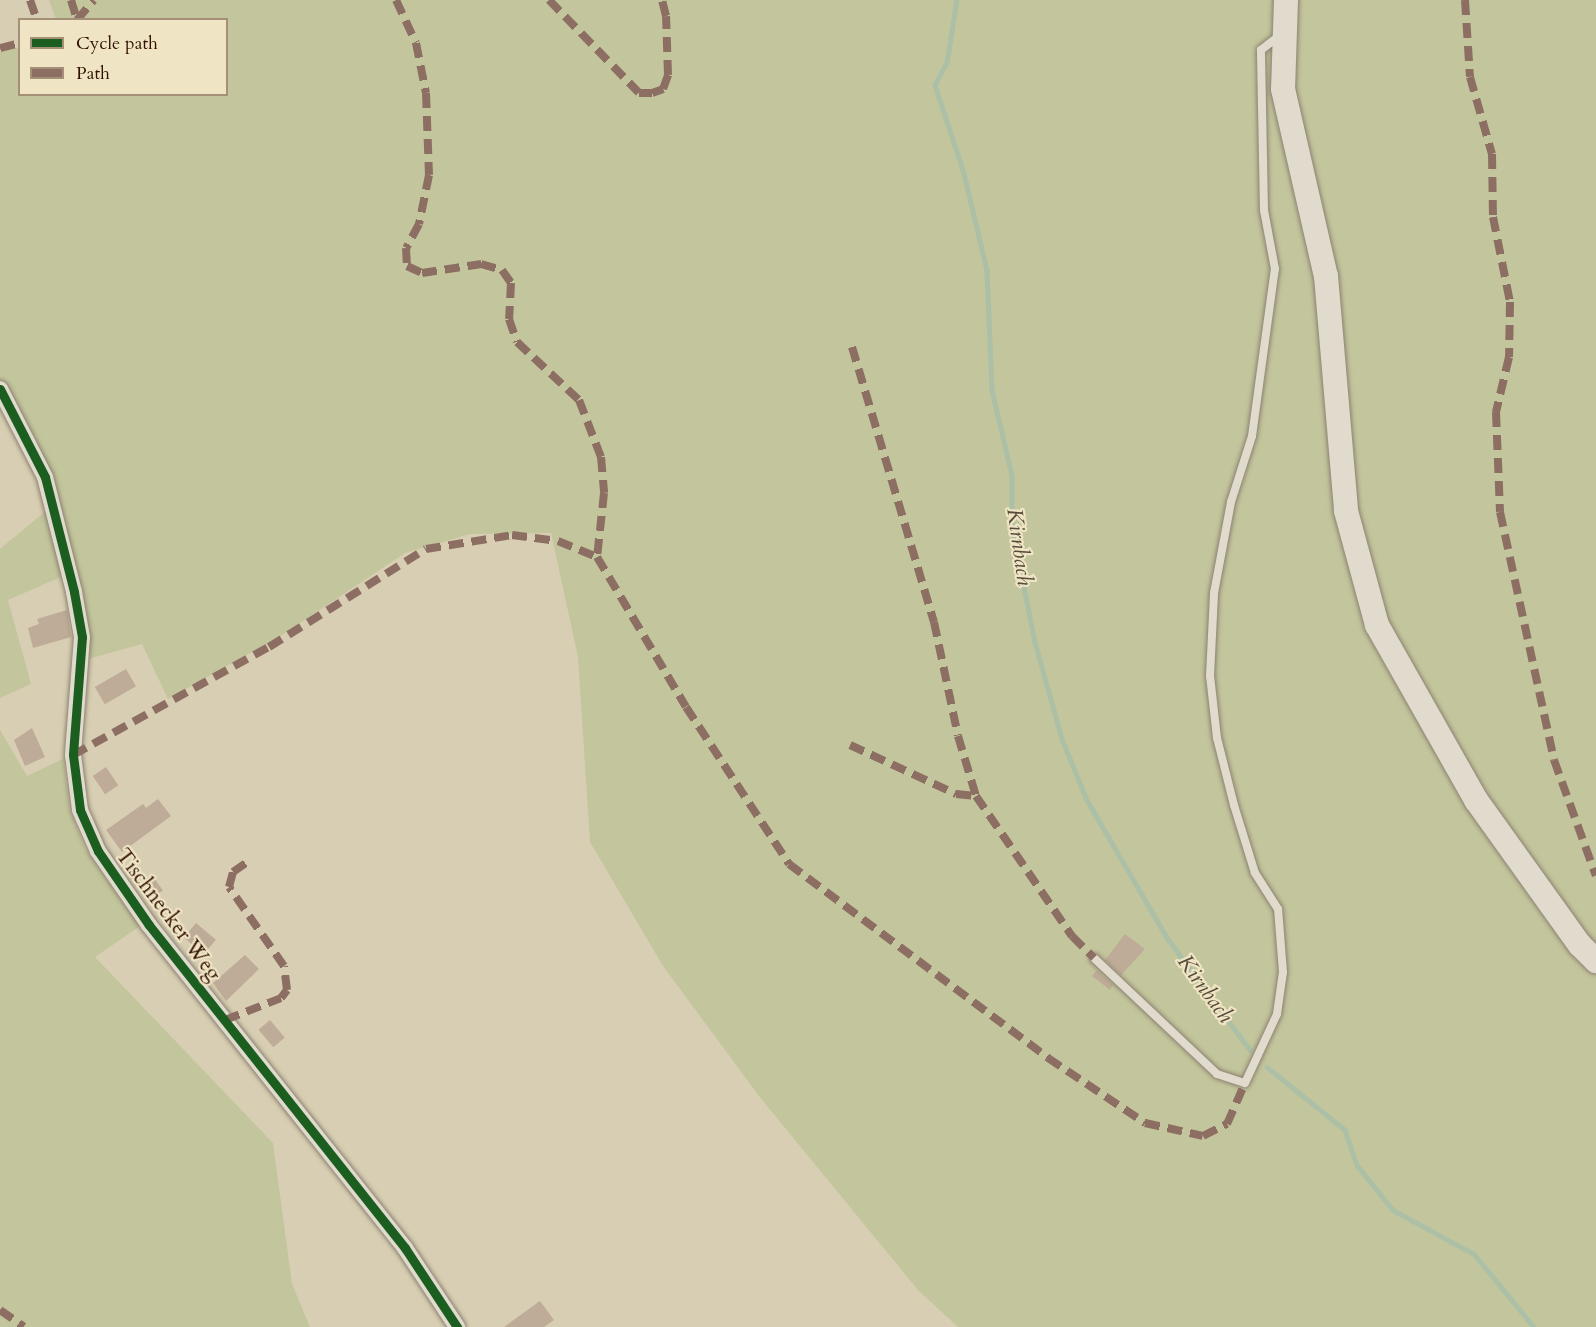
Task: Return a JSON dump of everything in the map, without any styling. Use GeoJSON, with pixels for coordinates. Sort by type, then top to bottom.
{"type":"FeatureCollection","features":[{"type":"Feature","properties":{"kind":"main road"},"geometry":{"type":"LineString","coordinates":[[1286,0],[1283,89],[1326,276],[1346,511],[1377,625],[1476,800],[1580,945],[1596,961]]}},
{"type":"Feature","properties":{"kind":"street","name":"Tischnecker Weg"},"geometry":{"type":"LineString","coordinates":[[0,389],[45,477],[74,592],[82,637],[73,755],[80,810],[98,851],[149,925],[405,1248],[457,1327]]}},
{"type":"Feature","properties":{"kind":"lane"},"geometry":{"type":"LineString","coordinates":[[1094,958],[1217,1074],[1245,1083],[1277,1014],[1283,972],[1278,909],[1255,873],[1234,805],[1217,738],[1210,676],[1214,593],[1231,502],[1252,436],[1275,269],[1264,210],[1261,50],[1285,31]]}},
{"type":"Feature","properties":{"kind":"green space"},"geometry":{"type":"Polygon","coordinates":[[[49,0],[1596,0],[1596,1327],[958,1327],[918,1290],[759,1096],[663,966],[590,842],[578,657],[551,533],[470,534],[405,553],[279,637],[168,699],[142,644],[88,659],[74,572],[0,381],[0,52],[18,47],[18,96],[228,96],[228,18],[56,18],[49,0]]]}},
{"type":"Feature","properties":{"kind":"green space"},"geometry":{"type":"Polygon","coordinates":[[[47,510],[63,576],[8,600],[31,684],[0,698],[0,549],[47,510]]]}},
{"type":"Feature","properties":{"kind":"green space"},"geometry":{"type":"Polygon","coordinates":[[[0,730],[27,776],[63,759],[70,811],[85,849],[140,926],[95,957],[273,1143],[292,1284],[310,1327],[0,1327],[0,730]]]}},
{"type":"Feature","properties":{"kind":"building"},"geometry":{"type":"Polygon","coordinates":[[[67,610],[71,637],[33,648],[28,628],[39,624],[37,619],[67,610]]]}},
{"type":"Feature","properties":{"kind":"building"},"geometry":{"type":"Polygon","coordinates":[[[126,669],[136,686],[105,704],[95,687],[126,669]]]}},
{"type":"Feature","properties":{"kind":"building"},"geometry":{"type":"Polygon","coordinates":[[[32,728],[45,757],[25,766],[14,740],[32,728]]]}},
{"type":"Feature","properties":{"kind":"building"},"geometry":{"type":"Polygon","coordinates":[[[106,767],[118,785],[105,794],[93,776],[106,767]]]}},
{"type":"Feature","properties":{"kind":"building"},"geometry":{"type":"Polygon","coordinates":[[[158,799],[171,816],[122,852],[106,830],[143,804],[146,808],[158,799]]]}},
{"type":"Feature","properties":{"kind":"building"},"geometry":{"type":"Polygon","coordinates":[[[152,875],[163,891],[149,900],[138,885],[152,875]]]}},
{"type":"Feature","properties":{"kind":"building"},"geometry":{"type":"Polygon","coordinates":[[[196,923],[216,940],[204,954],[184,938],[196,923]]]}},
{"type":"Feature","properties":{"kind":"building"},"geometry":{"type":"Polygon","coordinates":[[[1125,934],[1145,949],[1121,975],[1105,960],[1125,934]]]}},
{"type":"Feature","properties":{"kind":"building"},"geometry":{"type":"Polygon","coordinates":[[[245,955],[259,969],[226,1001],[213,983],[245,955]]]}},
{"type":"Feature","properties":{"kind":"building"},"geometry":{"type":"Polygon","coordinates":[[[1097,970],[1113,985],[1110,990],[1092,976],[1097,970]]]}},
{"type":"Feature","properties":{"kind":"building"},"geometry":{"type":"Polygon","coordinates":[[[270,1020],[285,1038],[273,1047],[259,1030],[270,1020]]]}},
{"type":"Feature","properties":{"kind":"building"},"geometry":{"type":"Polygon","coordinates":[[[540,1301],[554,1320],[544,1327],[504,1327],[540,1301]]]}},
{"type":"Feature","properties":{"kind":"waterway","name":"Kirnbach"},"geometry":{"type":"LineString","coordinates":[[957,0],[947,63],[935,85],[964,173],[987,270],[992,390],[1012,475],[1012,527],[1035,642],[1062,739],[1087,800],[1168,939],[1250,1050]]}},
{"type":"Feature","properties":{"kind":"waterway","name":"Kirnbach"},"geometry":{"type":"LineString","coordinates":[[1267,1067],[1345,1130],[1357,1165],[1393,1210],[1474,1254],[1534,1327]]}},
{"type":"Feature","properties":{"kind":"marked path"},"geometry":{"type":"LineString","coordinates":[[30,0],[36,18]]}},
{"type":"Feature","properties":{"kind":"marked path"},"geometry":{"type":"LineString","coordinates":[[71,0],[76,18]]}},
{"type":"Feature","properties":{"kind":"marked path"},"geometry":{"type":"LineString","coordinates":[[79,18],[94,0]]}},
{"type":"Feature","properties":{"kind":"marked path"},"geometry":{"type":"LineString","coordinates":[[396,0],[416,43],[426,93],[429,175],[419,224],[406,248],[407,266],[422,273],[481,264],[502,270],[511,283],[509,319],[517,342],[579,400],[601,457],[604,493],[597,557],[686,707],[789,864],[1048,1058],[1145,1123],[1203,1136],[1227,1124],[1245,1083]]}},
{"type":"Feature","properties":{"kind":"marked path"},"geometry":{"type":"LineString","coordinates":[[549,0],[639,93],[652,93],[663,89],[668,75],[666,16],[662,0]]}},
{"type":"Feature","properties":{"kind":"marked path"},"geometry":{"type":"LineString","coordinates":[[1465,0],[1470,77],[1492,154],[1493,217],[1510,302],[1509,357],[1496,412],[1500,512],[1554,760],[1596,876]]}},
{"type":"Feature","properties":{"kind":"marked path"},"geometry":{"type":"LineString","coordinates":[[0,48],[18,44]]}},
{"type":"Feature","properties":{"kind":"marked path"},"geometry":{"type":"LineString","coordinates":[[852,347],[934,622],[958,736],[976,796],[1072,936],[1094,958]]}},
{"type":"Feature","properties":{"kind":"marked path"},"geometry":{"type":"LineString","coordinates":[[73,755],[269,647],[426,549],[512,535],[558,541],[597,557]]}},
{"type":"Feature","properties":{"kind":"marked path"},"geometry":{"type":"LineString","coordinates":[[850,745],[956,794],[976,796]]}},
{"type":"Feature","properties":{"kind":"marked path"},"geometry":{"type":"LineString","coordinates":[[225,1020],[281,998],[287,990],[284,966],[229,887],[233,872],[250,860]]}},
{"type":"Feature","properties":{"kind":"marked path"},"geometry":{"type":"LineString","coordinates":[[0,1310],[24,1327]]}},
{"type":"Feature","properties":{"kind":"cycle path"},"geometry":{"type":"LineString","coordinates":[[0,389],[45,477],[74,592],[82,637],[73,755],[80,810],[98,851],[149,925],[405,1248],[457,1327]]}}]}
